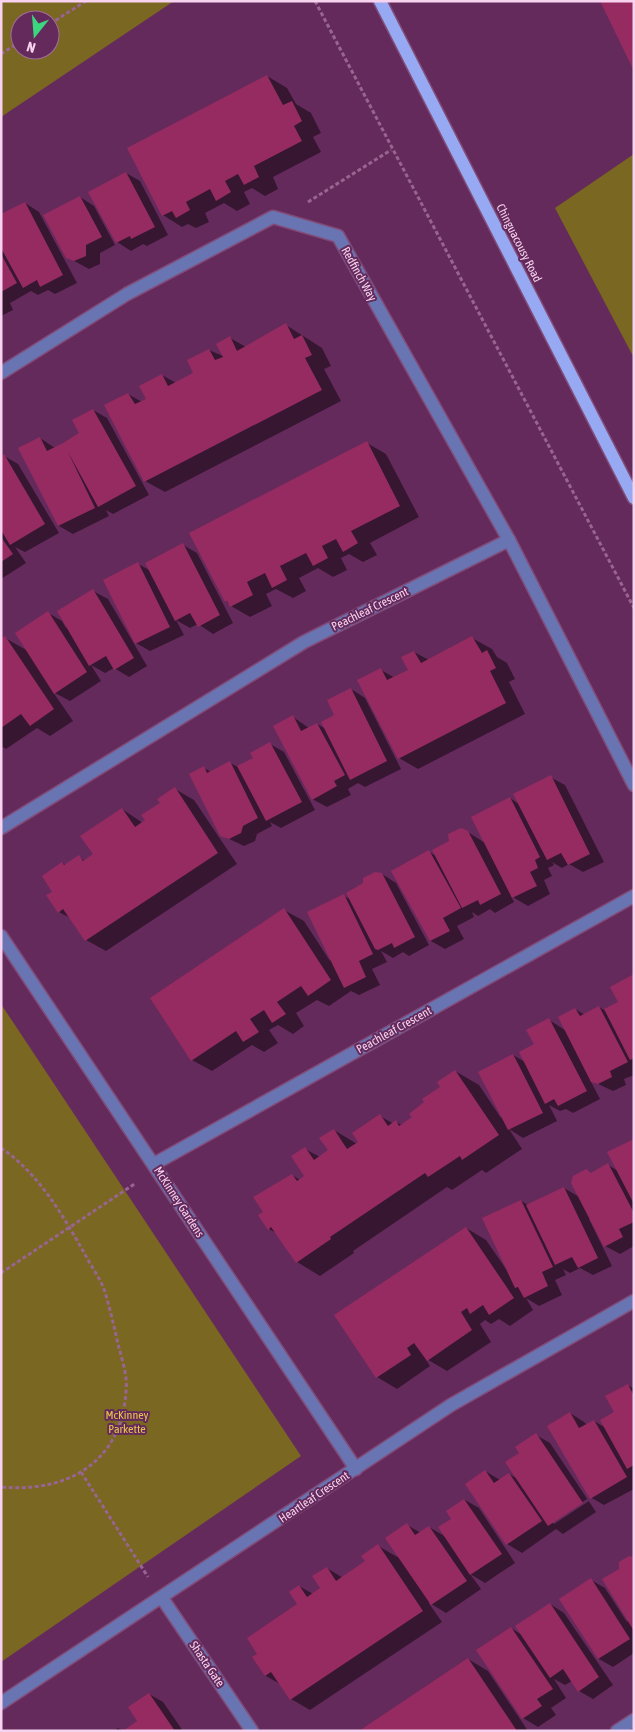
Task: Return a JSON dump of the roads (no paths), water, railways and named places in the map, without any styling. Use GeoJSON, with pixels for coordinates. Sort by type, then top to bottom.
{"type":"FeatureCollection","features":[{"type":"Feature","properties":{"kind":"main road","name":"Chinguacousy Road"},"geometry":{"type":"LineString","coordinates":[[380,1],[634,498]]}},
{"type":"Feature","properties":{"kind":"street","name":"Redfinch Way"},"geometry":{"type":"LineString","coordinates":[[1,373],[126,294],[273,217],[338,236],[509,540]]}},
{"type":"Feature","properties":{"kind":"street"},"geometry":{"type":"LineString","coordinates":[[509,540],[634,784]]}},
{"type":"Feature","properties":{"kind":"street","name":"Peachleaf Crescent"},"geometry":{"type":"LineString","coordinates":[[1,828],[304,642],[509,540]]}},
{"type":"Feature","properties":{"kind":"street","name":"Peachleaf Crescent"},"geometry":{"type":"LineString","coordinates":[[154,1164],[634,896]]}},
{"type":"Feature","properties":{"kind":"street","name":"McKinney Gardens"},"geometry":{"type":"LineString","coordinates":[[1,936],[356,1469]]}},
{"type":"Feature","properties":{"kind":"street","name":"Heartleaf Crescent"},"geometry":{"type":"LineString","coordinates":[[1,1703],[451,1405],[634,1301]]}},
{"type":"Feature","properties":{"kind":"street","name":"Shasta Gate"},"geometry":{"type":"LineString","coordinates":[[162,1598],[252,1731]]}},
{"type":"Feature","properties":{"kind":"street"},"geometry":{"type":"LineString","coordinates":[[617,1731],[634,1720]]}},
{"type":"Feature","properties":{"kind":"park label","name":"McKinney Parkette"},"geometry":{"type":"Point","coordinates":[127,1422]}}]}
